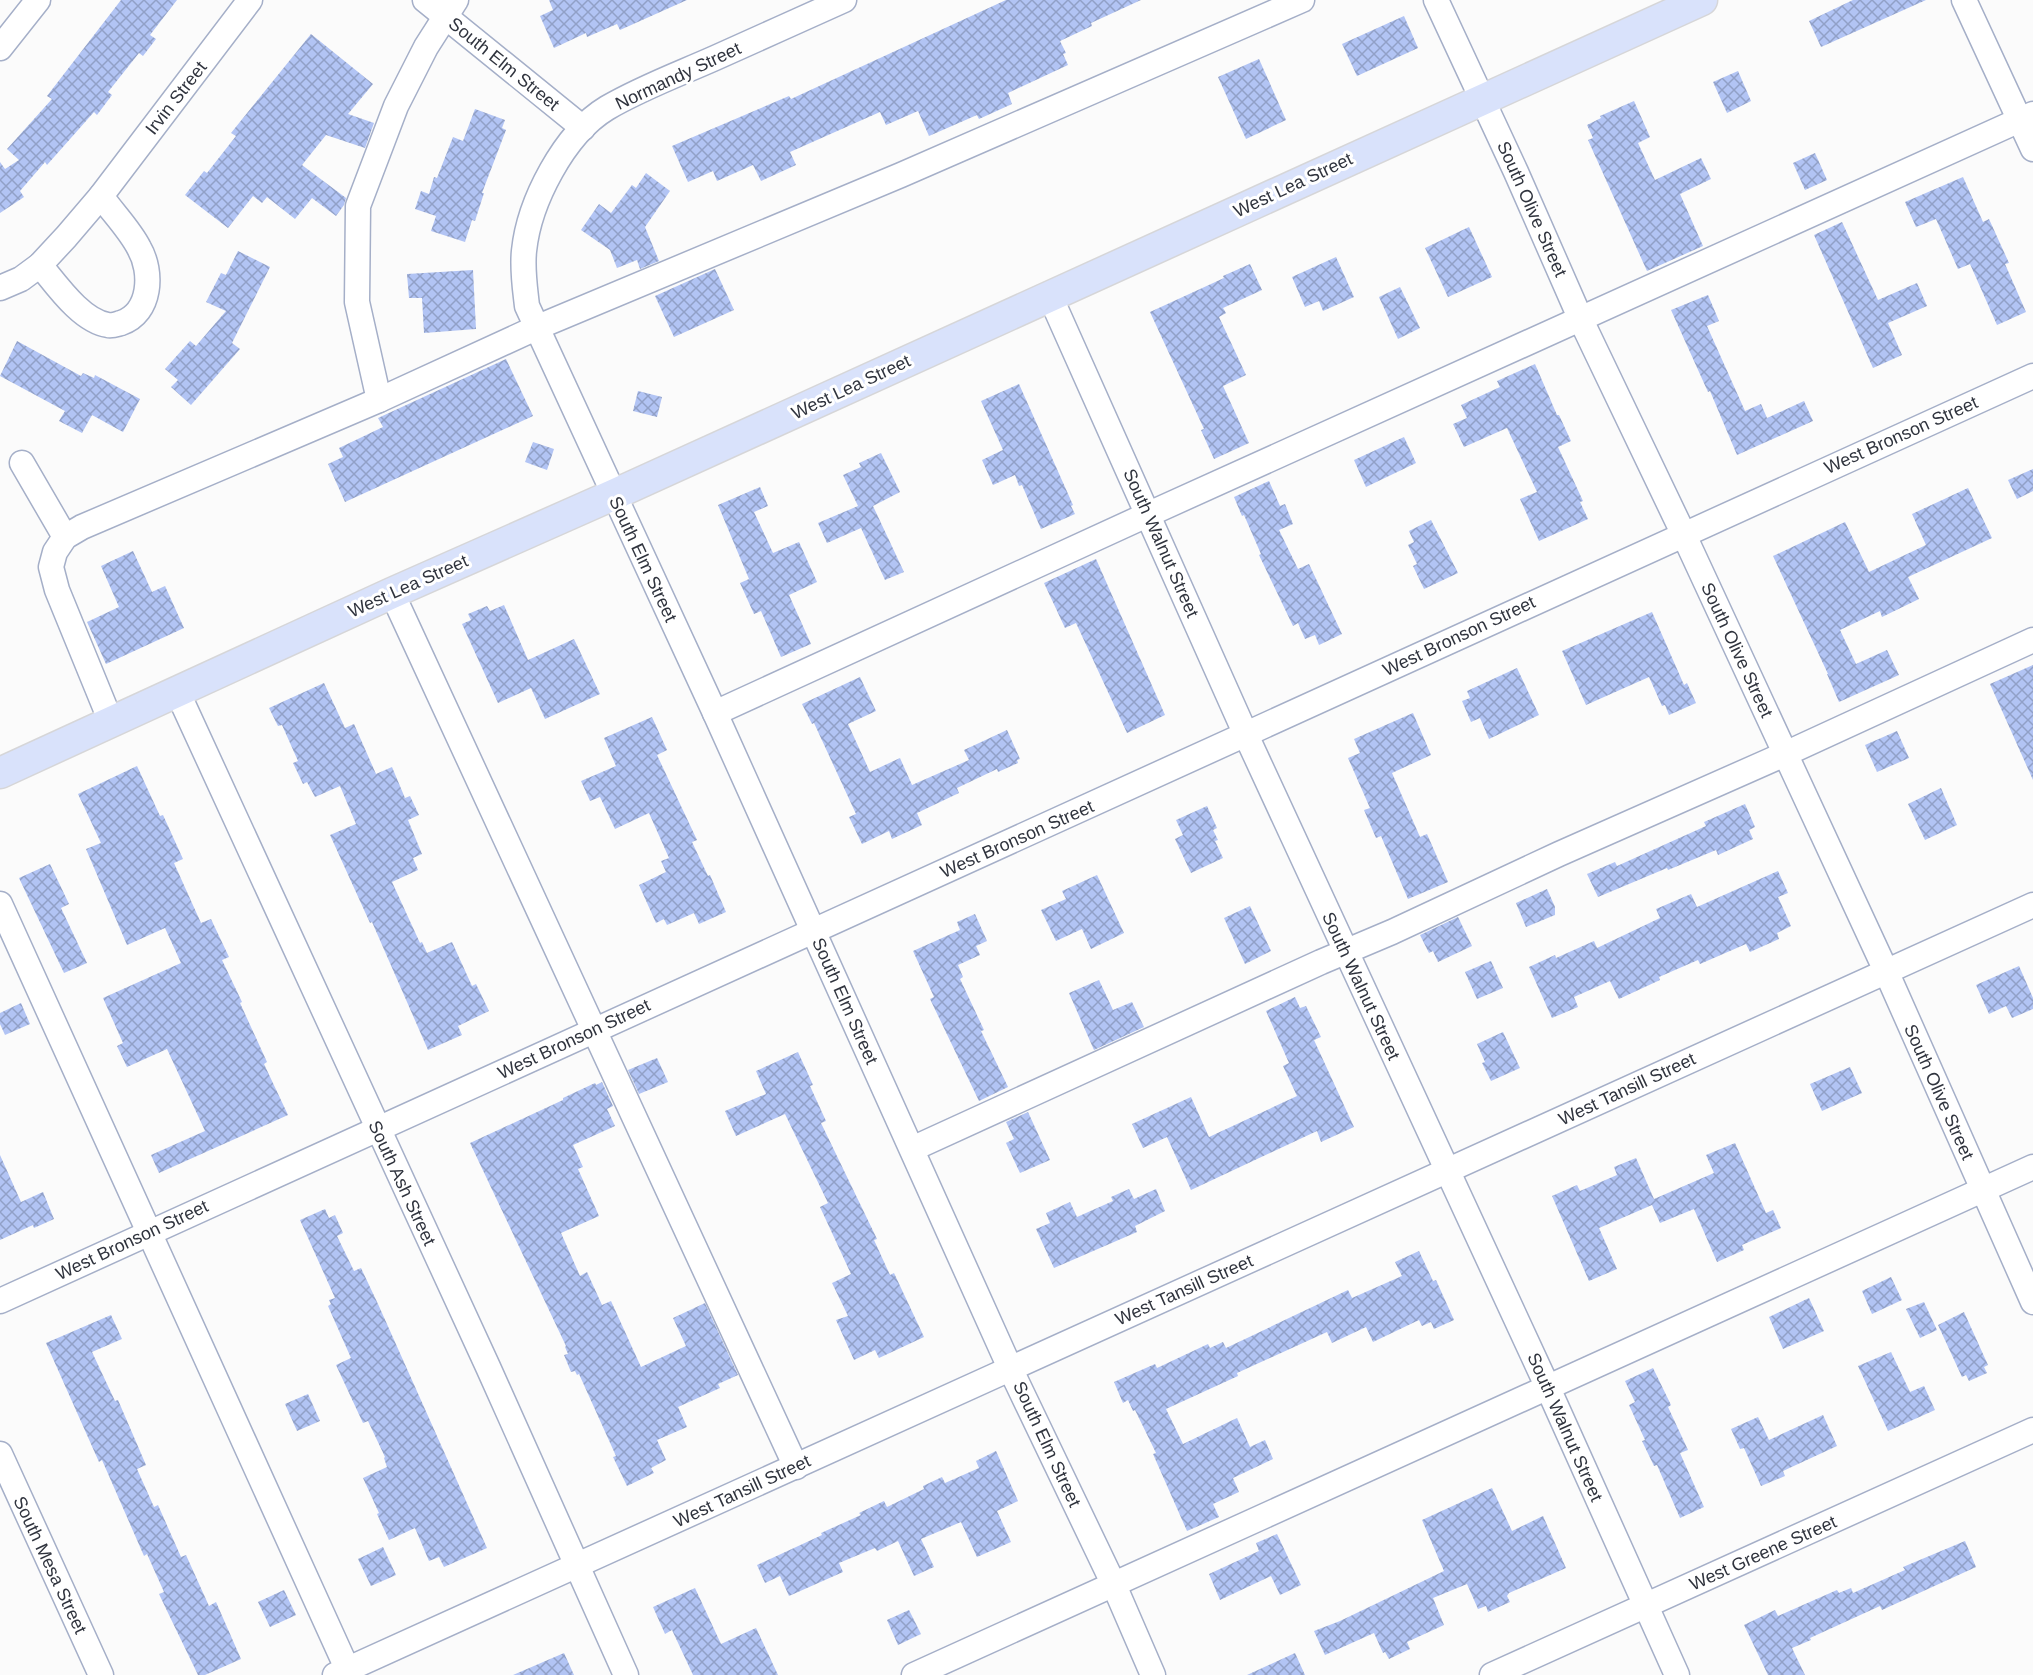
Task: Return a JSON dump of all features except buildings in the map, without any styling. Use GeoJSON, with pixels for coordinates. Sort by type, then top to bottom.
{"type":"FeatureCollection","features":[{"type":"Feature","properties":{"kind":"main road","name":"West Lea Street"},"geometry":{"type":"LineString","coordinates":[[0,773],[1702,0]]}},
{"type":"Feature","properties":{"kind":"street"},"geometry":{"type":"LineString","coordinates":[[0,48],[38,0]]}},
{"type":"Feature","properties":{"kind":"street","name":"Irvin Street"},"geometry":{"type":"LineString","coordinates":[[0,288],[21,279],[40,265],[101,196],[250,0]]}},
{"type":"Feature","properties":{"kind":"street","name":"South Elm Street"},"geometry":{"type":"LineString","coordinates":[[425,0],[451,8],[583,128]]}},
{"type":"Feature","properties":{"kind":"street","name":"Normandy Street"},"geometry":{"type":"LineString","coordinates":[[538,327],[527,306],[523,273],[524,250],[531,218],[560,157],[583,128],[605,109],[655,84],[844,0]]}},
{"type":"Feature","properties":{"kind":"street"},"geometry":{"type":"LineString","coordinates":[[111,722],[51,567],[55,552],[65,537],[82,527],[379,400],[538,327],[901,175],[1302,0]]}},
{"type":"Feature","properties":{"kind":"street","name":"South Olive Street"},"geometry":{"type":"LineString","coordinates":[[1436,0],[1581,320],[1683,533],[1886,971],[2033,1302]]}},
{"type":"Feature","properties":{"kind":"street"},"geometry":{"type":"LineString","coordinates":[[1964,0],[2026,117],[2033,149]]}},
{"type":"Feature","properties":{"kind":"street"},"geometry":{"type":"LineString","coordinates":[[379,400],[357,302],[358,206],[396,106],[426,47],[451,8]]}},
{"type":"Feature","properties":{"kind":"street"},"geometry":{"type":"LineString","coordinates":[[715,713],[2026,117]]}},
{"type":"Feature","properties":{"kind":"street"},"geometry":{"type":"LineString","coordinates":[[40,265],[68,299],[92,319],[108,326],[116,325],[128,321],[138,313],[144,301],[147,286],[147,273],[140,248],[101,196]]}},
{"type":"Feature","properties":{"kind":"street","name":"South Walnut Street"},"geometry":{"type":"LineString","coordinates":[[1050,296],[1246,735],[1548,1388],[1677,1675]]}},
{"type":"Feature","properties":{"kind":"street","name":"South Elm Street"},"geometry":{"type":"LineString","coordinates":[[538,327],[613,495],[715,713],[1010,1368],[1114,1585],[1153,1675]]}},
{"type":"Feature","properties":{"kind":"street","name":"West Bronson Street"},"geometry":{"type":"LineString","coordinates":[[0,1301],[1246,735],[1683,533],[2033,376]]}},
{"type":"Feature","properties":{"kind":"street"},"geometry":{"type":"LineString","coordinates":[[22,463],[65,537]]}},
{"type":"Feature","properties":{"kind":"street"},"geometry":{"type":"LineString","coordinates":[[392,593],[796,1467]]}},
{"type":"Feature","properties":{"kind":"street"},"geometry":{"type":"LineString","coordinates":[[912,1149],[2033,640]]}},
{"type":"Feature","properties":{"kind":"street","name":"South Ash Street"},"geometry":{"type":"LineString","coordinates":[[177,691],[488,1367],[626,1675]]}},
{"type":"Feature","properties":{"kind":"street"},"geometry":{"type":"LineString","coordinates":[[0,904],[149,1232],[344,1673]]}},
{"type":"Feature","properties":{"kind":"street","name":"West Tansill Street"},"geometry":{"type":"LineString","coordinates":[[344,1673],[1010,1368],[2033,905]]}},
{"type":"Feature","properties":{"kind":"street"},"geometry":{"type":"LineString","coordinates":[[914,1675],[1114,1585],[1251,1520],[1334,1485],[2033,1167]]}},
{"type":"Feature","properties":{"kind":"street","name":"West Greene Street"},"geometry":{"type":"LineString","coordinates":[[1492,1675],[2033,1430]]}},
{"type":"Feature","properties":{"kind":"street","name":"South Mesa Street"},"geometry":{"type":"LineString","coordinates":[[0,1454],[101,1675]]}}]}
